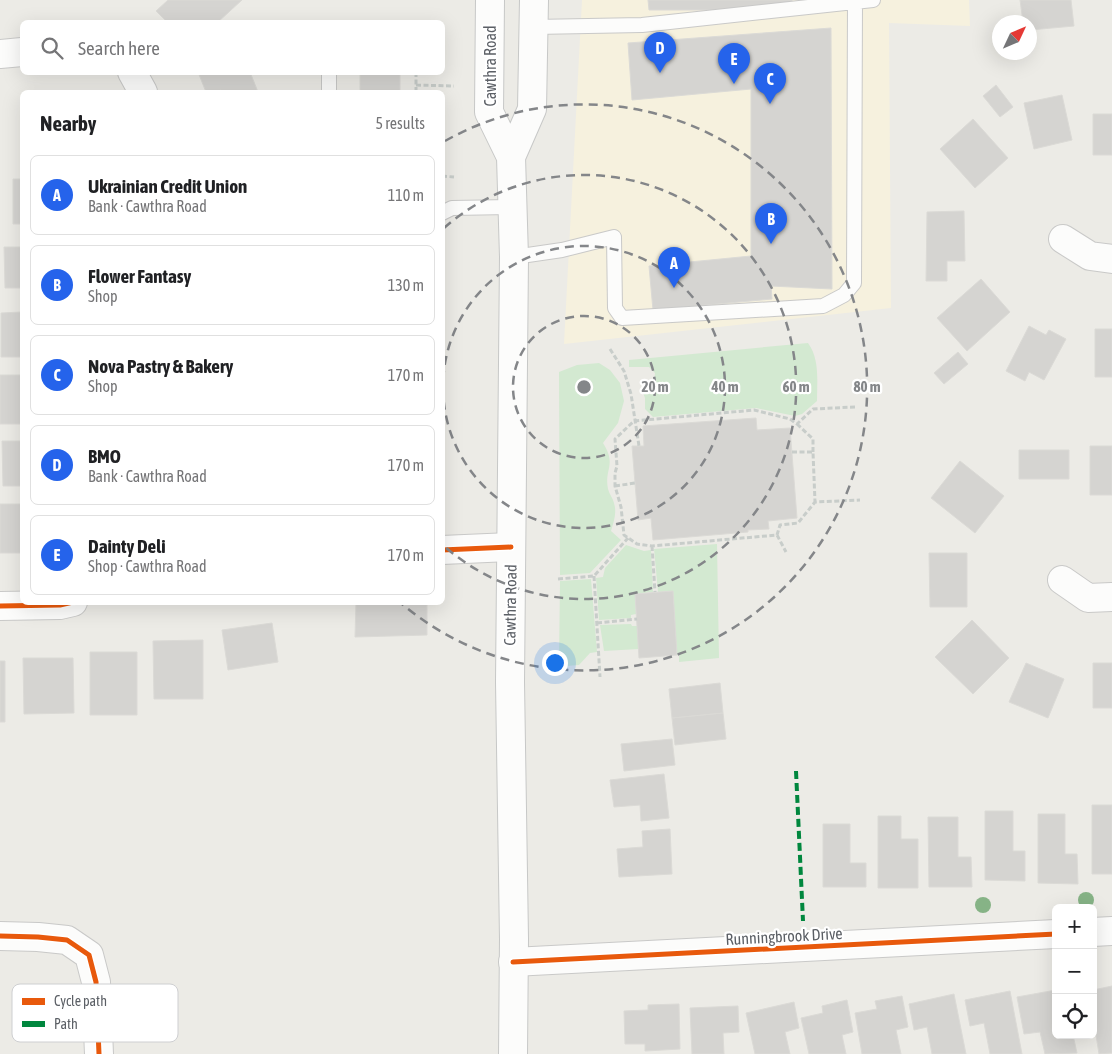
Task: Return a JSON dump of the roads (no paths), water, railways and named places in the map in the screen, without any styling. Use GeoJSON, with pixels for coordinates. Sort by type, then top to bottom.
{"type":"FeatureCollection","features":[{"type":"Feature","properties":{"kind":"main road","name":"Cawthra Road"},"geometry":{"type":"LineString","coordinates":[[490,0],[488,112],[511,157]]}},
{"type":"Feature","properties":{"kind":"main road","name":"Cawthra Road"},"geometry":{"type":"LineString","coordinates":[[513,1054],[514,962],[510,682],[514,257],[511,157],[532,109],[534,13]]}},
{"type":"Feature","properties":{"kind":"main road"},"geometry":{"type":"LineString","coordinates":[[0,54],[20,52]]}},
{"type":"Feature","properties":{"kind":"main road"},"geometry":{"type":"LineString","coordinates":[[134,75],[142,90]]}},
{"type":"Feature","properties":{"kind":"main road"},"geometry":{"type":"LineString","coordinates":[[1063,240],[1090,256],[1112,259]]}},
{"type":"Feature","properties":{"kind":"main road"},"geometry":{"type":"LineString","coordinates":[[445,550],[511,547]]}},
{"type":"Feature","properties":{"kind":"main road"},"geometry":{"type":"LineString","coordinates":[[1062,580],[1088,598],[1112,597]]}},
{"type":"Feature","properties":{"kind":"main road"},"geometry":{"type":"LineString","coordinates":[[0,606],[60,605]]}},
{"type":"Feature","properties":{"kind":"main road"},"geometry":{"type":"LineString","coordinates":[[1097,932],[1112,931]]}},
{"type":"Feature","properties":{"kind":"main road","name":"Runningbrook Drive"},"geometry":{"type":"LineString","coordinates":[[514,962],[1052,934]]}},
{"type":"Feature","properties":{"kind":"main road"},"geometry":{"type":"LineString","coordinates":[[0,936],[38,936],[66,940],[89,955],[96,984]]}},
{"type":"Feature","properties":{"kind":"lane"},"geometry":{"type":"LineString","coordinates":[[534,13],[642,25],[873,0]]}},
{"type":"Feature","properties":{"kind":"lane"},"geometry":{"type":"LineString","coordinates":[[514,257],[562,250],[614,237],[616,308],[622,318],[823,306],[844,295],[854,283],[855,1]]}},
{"type":"Feature","properties":{"kind":"lane"},"geometry":{"type":"LineString","coordinates":[[329,75],[329,90]]}},
{"type":"Feature","properties":{"kind":"lane"},"geometry":{"type":"LineString","coordinates":[[445,212],[452,208],[512,207]]}},
{"type":"Feature","properties":{"kind":"place","name":"BMO"},"geometry":{"type":"Point","coordinates":[660,73]}},
{"type":"Feature","properties":{"kind":"place","name":"Dainty Deli"},"geometry":{"type":"Point","coordinates":[734,84]}},
{"type":"Feature","properties":{"kind":"place","name":"Nova Pastry & Bakery"},"geometry":{"type":"Point","coordinates":[770,104]}},
{"type":"Feature","properties":{"kind":"place","name":"Flower Fantasy"},"geometry":{"type":"Point","coordinates":[771,244]}},
{"type":"Feature","properties":{"kind":"place","name":"Ukrainian Credit Union"},"geometry":{"type":"Point","coordinates":[674,288]}}]}
